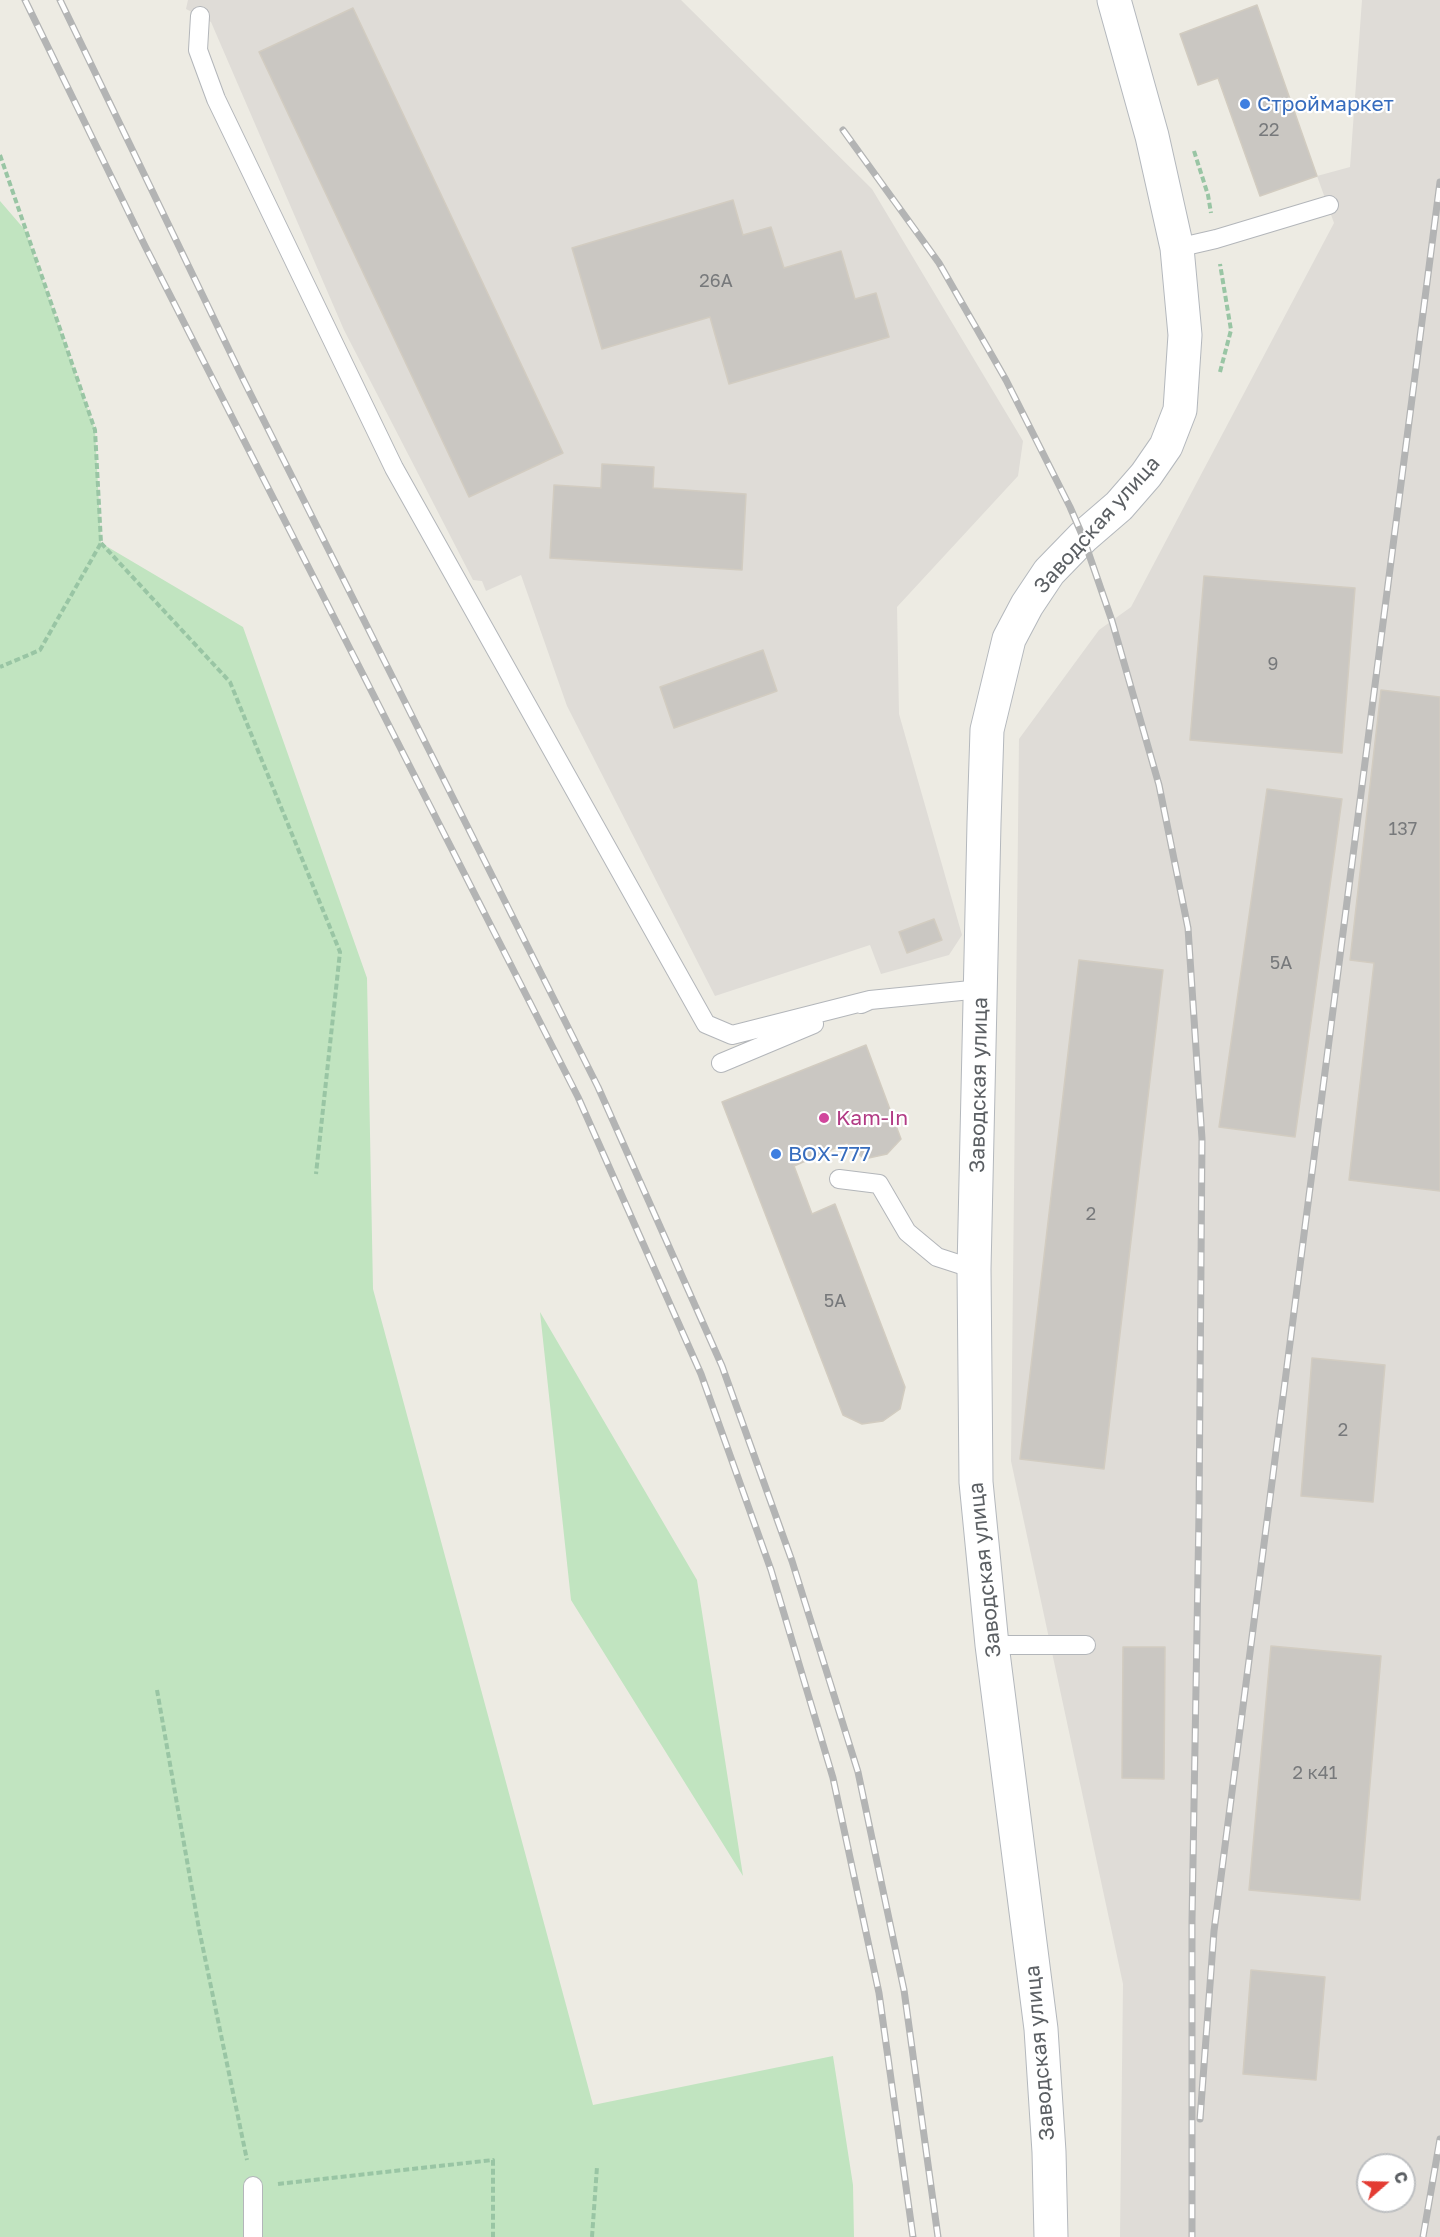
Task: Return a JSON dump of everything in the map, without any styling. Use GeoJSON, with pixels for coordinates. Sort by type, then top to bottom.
{"type":"FeatureCollection","features":[{"type":"Feature","properties":{"kind":"main road","name":"Заводская улица"},"geometry":{"type":"LineString","coordinates":[[1051,2237],[1049,2152],[1041,2029],[992,1645],[976,1482],[974,1269],[987,730],[1009,639],[1027,605],[1049,572],[1083,537],[1119,506],[1146,475],[1166,446],[1180,410],[1185,335],[1177,248],[1152,136],[1114,0]]}},
{"type":"Feature","properties":{"kind":"lane"},"geometry":{"type":"LineString","coordinates":[[200,16],[198,50],[216,99],[394,468],[706,1024],[732,1035],[870,1000],[981,989]]}},
{"type":"Feature","properties":{"kind":"lane"},"geometry":{"type":"LineString","coordinates":[[1177,248],[1216,239],[1329,205]]}},
{"type":"Feature","properties":{"kind":"lane"},"geometry":{"type":"LineString","coordinates":[[721,1063],[870,1000]]}},
{"type":"Feature","properties":{"kind":"lane"},"geometry":{"type":"LineString","coordinates":[[839,1179],[879,1184],[908,1232],[937,1257],[974,1269]]}},
{"type":"Feature","properties":{"kind":"lane"},"geometry":{"type":"LineString","coordinates":[[992,1645],[1086,1645]]}},
{"type":"Feature","properties":{"kind":"lane"},"geometry":{"type":"LineString","coordinates":[[253,2186],[253,2237]]}},
{"type":"Feature","properties":{"kind":"path"},"geometry":{"type":"LineString","coordinates":[[1191,142],[1208,195],[1231,330],[1219,375]]}},
{"type":"Feature","properties":{"kind":"path"},"geometry":{"type":"LineString","coordinates":[[0,155],[95,430],[101,543],[40,650],[0,667]]}},
{"type":"Feature","properties":{"kind":"path"},"geometry":{"type":"LineString","coordinates":[[101,543],[230,682],[340,952],[316,1174]]}},
{"type":"Feature","properties":{"kind":"path"},"geometry":{"type":"LineString","coordinates":[[157,1689],[199,1929],[253,2186],[492,2160],[494,2237]]}},
{"type":"Feature","properties":{"kind":"path"},"geometry":{"type":"LineString","coordinates":[[592,2237],[597,2167]]}},
{"type":"Feature","properties":{"kind":"shaded area"},"geometry":{"type":"Polygon","coordinates":[[[188,0],[681,0],[872,189],[1023,441],[1018,476],[897,607],[899,714],[962,935],[949,955],[881,974],[870,945],[715,996],[567,706],[521,575],[486,591],[482,581],[473,580],[344,330],[211,22],[186,9],[188,0]]]}},
{"type":"Feature","properties":{"kind":"shaded area"},"geometry":{"type":"Polygon","coordinates":[[[1362,0],[1440,0],[1440,2237],[1120,2237],[1123,1984],[1011,1461],[1019,739],[1099,630],[1131,607],[1334,223],[1317,176],[1350,167],[1362,0]]]}},
{"type":"Feature","properties":{"kind":"green space"},"geometry":{"type":"Polygon","coordinates":[[[0,201],[25,230],[95,430],[101,543],[243,627],[367,978],[373,1289],[593,2105],[833,2056],[853,2185],[854,2237],[0,2237],[0,201]]]}},
{"type":"Feature","properties":{"kind":"green space"},"geometry":{"type":"Polygon","coordinates":[[[540,1312],[697,1580],[743,1876],[571,1600],[540,1312]]]}},
{"type":"Feature","properties":{"kind":"building"},"geometry":{"type":"Polygon","coordinates":[[[1257,5],[1317,176],[1260,196],[1218,78],[1198,85],[1180,34],[1257,5]]]}},
{"type":"Feature","properties":{"kind":"building"},"geometry":{"type":"Polygon","coordinates":[[[353,8],[563,453],[469,497],[259,52],[353,8]]]}},
{"type":"Feature","properties":{"kind":"building"},"geometry":{"type":"Polygon","coordinates":[[[733,200],[743,235],[771,227],[784,268],[841,251],[855,299],[876,293],[889,337],[729,384],[710,317],[602,349],[572,248],[733,200]]]}},
{"type":"Feature","properties":{"kind":"building"},"geometry":{"type":"Polygon","coordinates":[[[602,464],[654,467],[653,488],[746,494],[742,570],[550,558],[554,485],[601,488],[602,464]]]}},
{"type":"Feature","properties":{"kind":"building"},"geometry":{"type":"Polygon","coordinates":[[[1204,576],[1355,588],[1342,753],[1190,740],[1204,576]]]}},
{"type":"Feature","properties":{"kind":"building"},"geometry":{"type":"Polygon","coordinates":[[[763,650],[777,691],[674,728],[660,687],[763,650]]]}},
{"type":"Feature","properties":{"kind":"building"},"geometry":{"type":"Polygon","coordinates":[[[1381,690],[1440,697],[1440,1191],[1349,1180],[1374,963],[1350,960],[1381,690]]]}},
{"type":"Feature","properties":{"kind":"building"},"geometry":{"type":"Polygon","coordinates":[[[1267,789],[1342,799],[1295,1137],[1219,1127],[1267,789]]]}},
{"type":"Feature","properties":{"kind":"building"},"geometry":{"type":"Polygon","coordinates":[[[934,919],[942,940],[907,953],[899,932],[934,919]]]}},
{"type":"Feature","properties":{"kind":"building"},"geometry":{"type":"Polygon","coordinates":[[[1079,960],[1163,970],[1104,1469],[1020,1459],[1079,960]]]}},
{"type":"Feature","properties":{"kind":"building"},"geometry":{"type":"Polygon","coordinates":[[[866,1045],[901,1139],[887,1154],[864,1159],[847,1143],[794,1166],[812,1214],[835,1204],[905,1387],[900,1409],[883,1421],[862,1424],[843,1415],[722,1102],[866,1045]]]}},
{"type":"Feature","properties":{"kind":"building"},"geometry":{"type":"Polygon","coordinates":[[[1312,1358],[1385,1365],[1373,1502],[1301,1496],[1312,1358]]]}},
{"type":"Feature","properties":{"kind":"building"},"geometry":{"type":"Polygon","coordinates":[[[1271,1646],[1381,1656],[1360,1900],[1249,1890],[1271,1646]]]}},
{"type":"Feature","properties":{"kind":"building"},"geometry":{"type":"Polygon","coordinates":[[[1123,1647],[1165,1647],[1164,1779],[1122,1778],[1123,1647]]]}},
{"type":"Feature","properties":{"kind":"building"},"geometry":{"type":"Polygon","coordinates":[[[1251,1970],[1325,1977],[1316,2080],[1243,2074],[1251,1970]]]}},
{"type":"Feature","properties":{"kind":"railway"},"geometry":{"type":"LineString","coordinates":[[25,0],[145,246],[578,1097],[701,1374],[771,1570],[833,1778],[879,1993],[913,2237]]}},
{"type":"Feature","properties":{"kind":"railway"},"geometry":{"type":"LineString","coordinates":[[60,0],[244,381],[598,1087],[722,1366],[792,1561],[858,1772],[904,1990],[938,2237]]}},
{"type":"Feature","properties":{"kind":"railway"},"geometry":{"type":"LineString","coordinates":[[843,130],[939,263],[1006,380],[1083,537],[1112,621],[1159,785],[1188,928],[1202,1139],[1192,1921],[1192,2237]]}},
{"type":"Feature","properties":{"kind":"railway"},"geometry":{"type":"LineString","coordinates":[[1200,2119],[1214,1931],[1440,182]]}},
{"type":"Feature","properties":{"kind":"railway"},"geometry":{"type":"LineString","coordinates":[[1423,2237],[1440,2139]]}},
{"type":"Feature","properties":{"kind":"place","name":"Строймаркет"},"geometry":{"type":"Point","coordinates":[1245,104]}},
{"type":"Feature","properties":{"kind":"place","name":"Kam-In"},"geometry":{"type":"Point","coordinates":[824,1118]}},
{"type":"Feature","properties":{"kind":"place","name":"ВОХ-777"},"geometry":{"type":"Point","coordinates":[776,1154]}}]}
